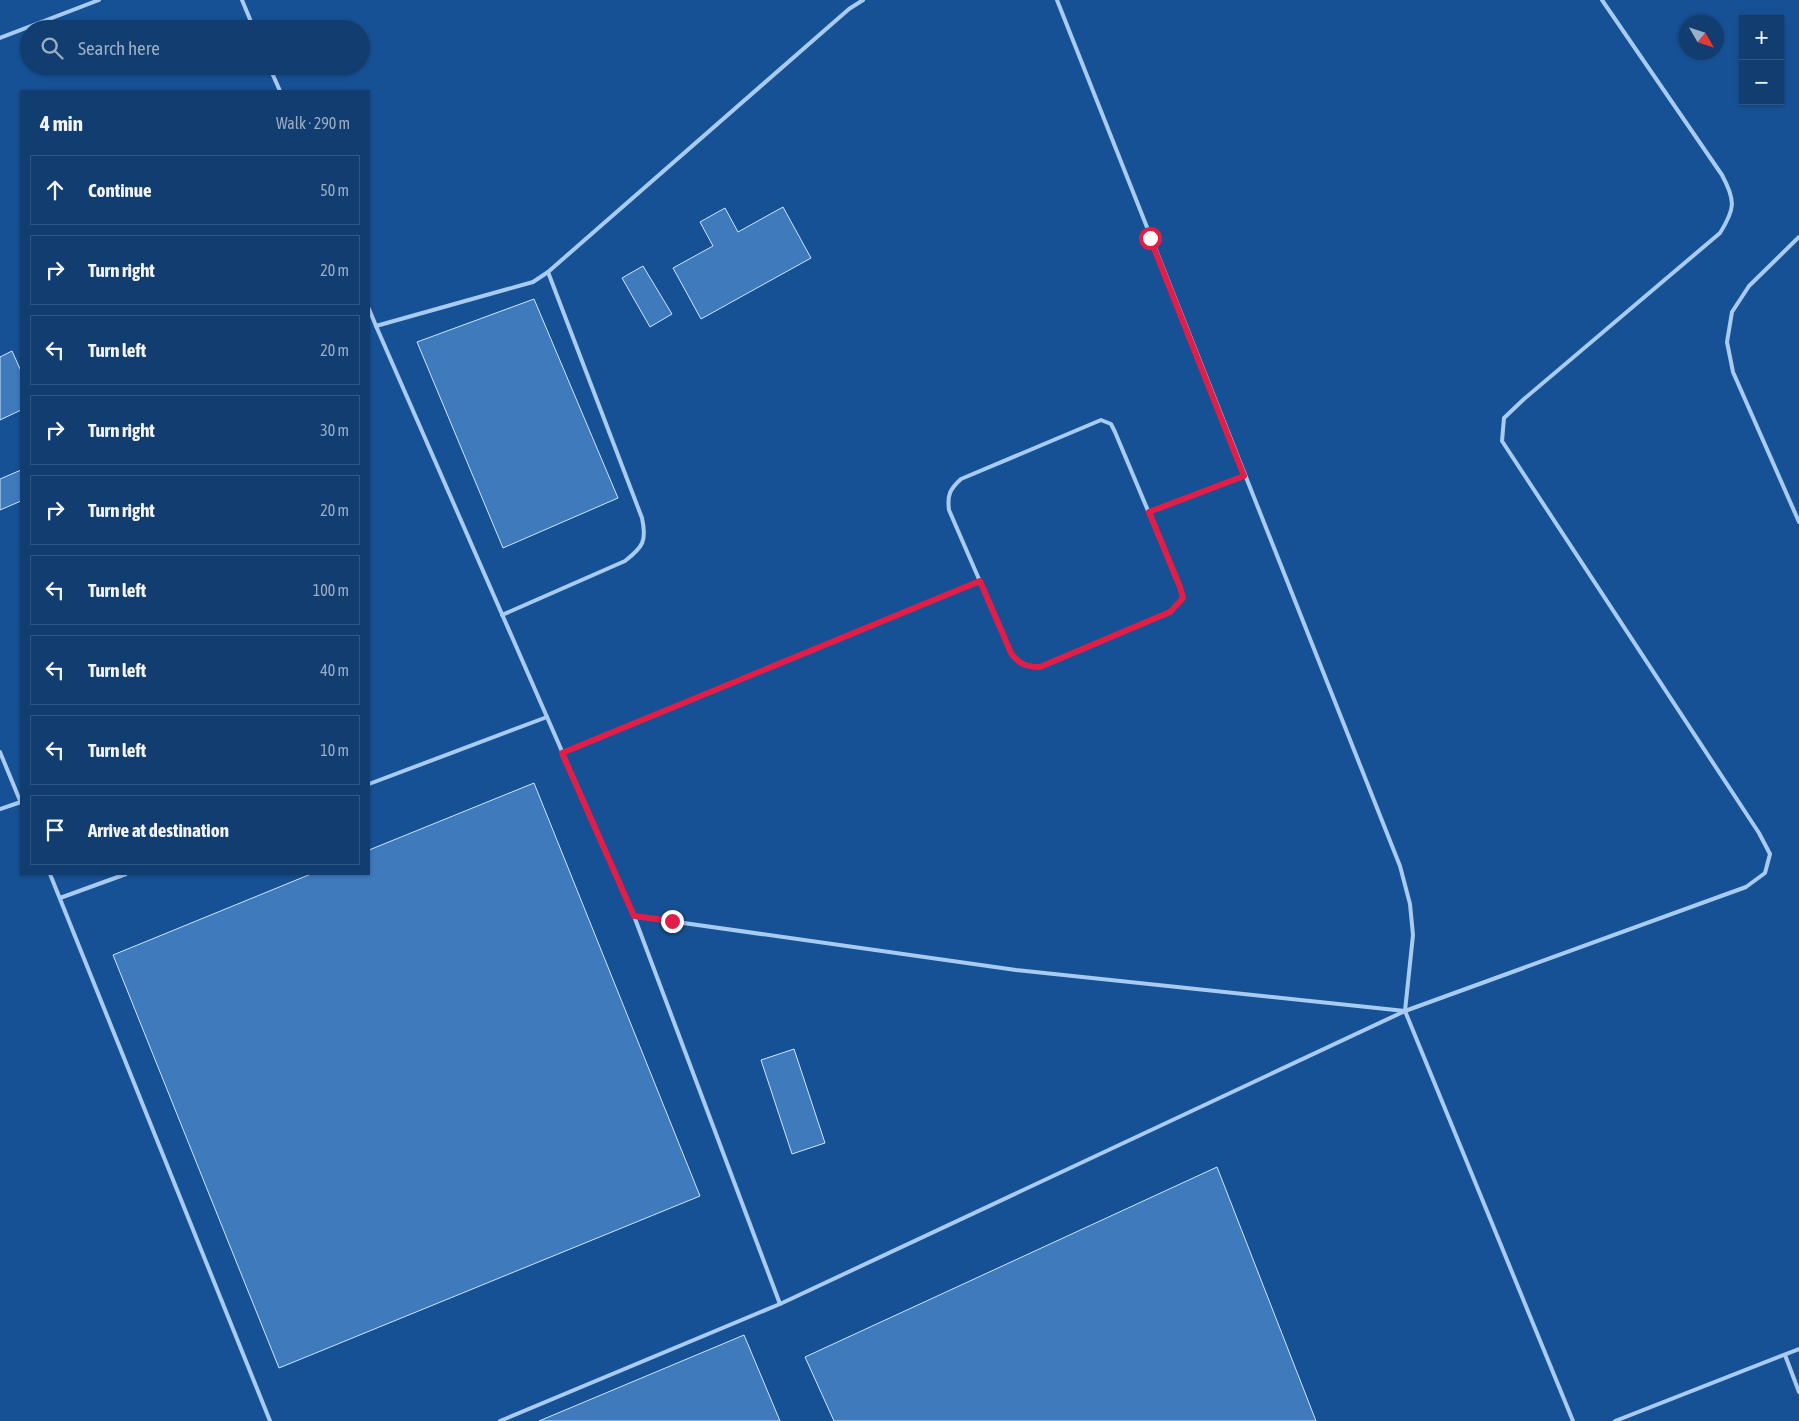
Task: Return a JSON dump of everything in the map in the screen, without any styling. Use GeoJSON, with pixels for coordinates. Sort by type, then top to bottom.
{"type":"FeatureCollection","features":[{"type":"Feature","properties":{"kind":"lane"},"geometry":{"type":"LineString","coordinates":[[46,20],[98,0]]}},
{"type":"Feature","properties":{"kind":"lane"},"geometry":{"type":"LineString","coordinates":[[242,0],[250,20]]}},
{"type":"Feature","properties":{"kind":"lane"},"geometry":{"type":"LineString","coordinates":[[376,326],[510,290],[533,282],[548,272],[863,0]]}},
{"type":"Feature","properties":{"kind":"lane"},"geometry":{"type":"LineString","coordinates":[[1057,0],[1400,866],[1410,904],[1412,935],[1405,1011],[1572,1421]]}},
{"type":"Feature","properties":{"kind":"lane"},"geometry":{"type":"LineString","coordinates":[[500,1421],[780,1304],[1405,1011],[1746,887],[1764,873],[1770,854],[1760,833],[1502,441],[1504,418],[1720,233],[1731,216],[1732,194],[1722,175],[1602,0]]}},
{"type":"Feature","properties":{"kind":"lane"},"geometry":{"type":"LineString","coordinates":[[0,38],[20,30]]}},
{"type":"Feature","properties":{"kind":"lane"},"geometry":{"type":"LineString","coordinates":[[274,75],[280,90]]}},
{"type":"Feature","properties":{"kind":"lane"},"geometry":{"type":"LineString","coordinates":[[1799,237],[1749,286],[1732,312],[1727,342],[1733,372],[1799,522]]}},
{"type":"Feature","properties":{"kind":"lane"},"geometry":{"type":"LineString","coordinates":[[502,615],[625,561],[639,550],[645,534],[642,518],[548,272]]}},
{"type":"Feature","properties":{"kind":"lane"},"geometry":{"type":"LineString","coordinates":[[370,311],[634,916],[780,1304]]}},
{"type":"Feature","properties":{"kind":"lane"},"geometry":{"type":"LineString","coordinates":[[1101,420],[1111,424],[1149,512],[1180,587],[1183,598],[1178,606],[1170,612],[1040,667],[1029,667],[1018,662],[1011,653],[949,510],[947,496],[951,488],[961,479],[1101,420]]}},
{"type":"Feature","properties":{"kind":"lane"},"geometry":{"type":"LineString","coordinates":[[1149,512],[1244,476]]}},
{"type":"Feature","properties":{"kind":"lane"},"geometry":{"type":"LineString","coordinates":[[562,753],[980,581]]}},
{"type":"Feature","properties":{"kind":"lane"},"geometry":{"type":"LineString","coordinates":[[370,784],[547,717]]}},
{"type":"Feature","properties":{"kind":"lane"},"geometry":{"type":"LineString","coordinates":[[0,752],[20,801]]}},
{"type":"Feature","properties":{"kind":"lane"},"geometry":{"type":"LineString","coordinates":[[0,810],[20,803]]}},
{"type":"Feature","properties":{"kind":"lane"},"geometry":{"type":"LineString","coordinates":[[50,875],[270,1421]]}},
{"type":"Feature","properties":{"kind":"lane"},"geometry":{"type":"LineString","coordinates":[[60,898],[123,875]]}},
{"type":"Feature","properties":{"kind":"lane"},"geometry":{"type":"LineString","coordinates":[[634,916],[1016,970],[1405,1011]]}},
{"type":"Feature","properties":{"kind":"lane"},"geometry":{"type":"LineString","coordinates":[[1615,1421],[1799,1349]]}},
{"type":"Feature","properties":{"kind":"lane"},"geometry":{"type":"LineString","coordinates":[[1784,1355],[1799,1392]]}},
{"type":"Feature","properties":{"kind":"building"},"geometry":{"type":"Polygon","coordinates":[[[783,207],[811,258],[701,319],[673,268],[713,246],[700,222],[725,208],[738,232],[783,207]]]}},
{"type":"Feature","properties":{"kind":"building"},"geometry":{"type":"Polygon","coordinates":[[[643,266],[672,314],[650,327],[622,278],[643,266]]]}},
{"type":"Feature","properties":{"kind":"building"},"geometry":{"type":"Polygon","coordinates":[[[534,299],[618,498],[503,548],[417,342],[534,299]]]}},
{"type":"Feature","properties":{"kind":"building"},"geometry":{"type":"Polygon","coordinates":[[[12,351],[20,369],[20,410],[0,420],[0,357],[12,351]]]}},
{"type":"Feature","properties":{"kind":"building"},"geometry":{"type":"Polygon","coordinates":[[[20,470],[20,501],[0,510],[0,479],[20,470]]]}},
{"type":"Feature","properties":{"kind":"building"},"geometry":{"type":"Polygon","coordinates":[[[534,783],[700,1196],[279,1368],[113,955],[309,875],[370,875],[370,850],[534,783]]]}},
{"type":"Feature","properties":{"kind":"building"},"geometry":{"type":"Polygon","coordinates":[[[794,1049],[825,1143],[792,1154],[761,1060],[794,1049]]]}},
{"type":"Feature","properties":{"kind":"building"},"geometry":{"type":"Polygon","coordinates":[[[1217,1167],[1316,1421],[834,1421],[805,1357],[1217,1167]]]}},
{"type":"Feature","properties":{"kind":"building"},"geometry":{"type":"Polygon","coordinates":[[[744,1335],[780,1421],[539,1421],[744,1335]]]}},
{"type":"Feature","properties":{"kind":"route"},"geometry":{"type":"LineString","coordinates":[[672,921],[634,916],[562,753],[980,581],[1011,653],[1018,662],[1029,667],[1040,667],[1170,612],[1178,606],[1183,598],[1180,587],[1149,512],[1244,476],[1150,238]]}}]}
